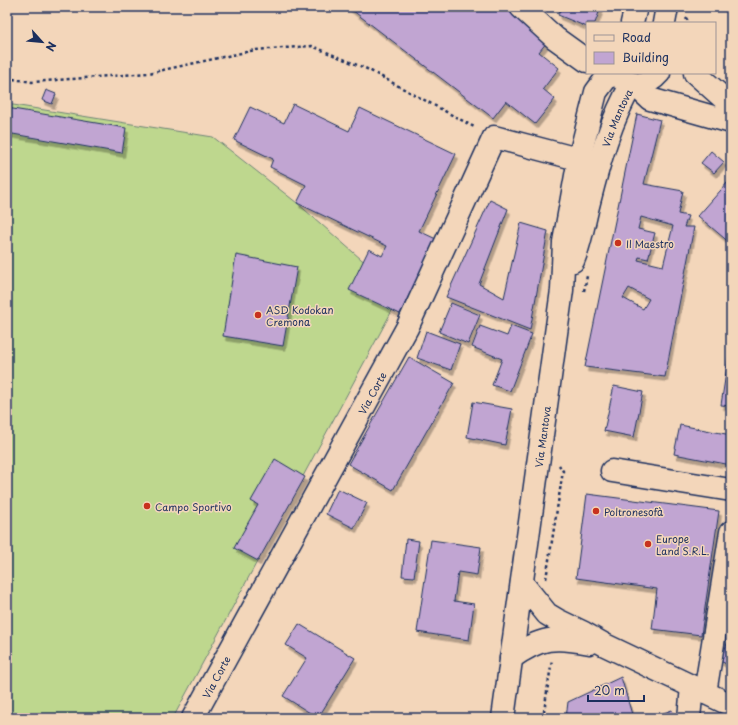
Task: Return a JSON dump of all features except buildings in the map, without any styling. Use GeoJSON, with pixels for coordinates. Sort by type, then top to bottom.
{"type":"FeatureCollection","features":[{"type":"Feature","properties":{"kind":"street"},"geometry":{"type":"LineString","coordinates":[[521,7],[578,49],[586,60]]}},
{"type":"Feature","properties":{"kind":"street"},"geometry":{"type":"LineString","coordinates":[[632,22],[636,7]]}},
{"type":"Feature","properties":{"kind":"street"},"geometry":{"type":"LineString","coordinates":[[664,22],[666,7]]}},
{"type":"Feature","properties":{"kind":"street","name":"Via Mantova"},"geometry":{"type":"LineString","coordinates":[[590,160],[596,92],[609,74]]}},
{"type":"Feature","properties":{"kind":"street"},"geometry":{"type":"LineString","coordinates":[[628,81],[649,82],[658,74]]}},
{"type":"Feature","properties":{"kind":"street"},"geometry":{"type":"LineString","coordinates":[[696,74],[731,105]]}},
{"type":"Feature","properties":{"kind":"street"},"geometry":{"type":"LineString","coordinates":[[628,81],[650,99],[731,122]]}},
{"type":"Feature","properties":{"kind":"street","name":"Via Mantova"},"geometry":{"type":"LineString","coordinates":[[504,718],[562,290],[564,242],[590,160],[622,101],[628,81]]}},
{"type":"Feature","properties":{"kind":"street"},"geometry":{"type":"LineString","coordinates":[[494,137],[590,160]]}},
{"type":"Feature","properties":{"kind":"street","name":"Via Corte"},"geometry":{"type":"LineString","coordinates":[[192,718],[407,328],[494,137]]}},
{"type":"Feature","properties":{"kind":"street"},"geometry":{"type":"LineString","coordinates":[[612,471],[731,490]]}},
{"type":"Feature","properties":{"kind":"street"},"geometry":{"type":"LineString","coordinates":[[689,718],[698,690],[731,532]]}},
{"type":"Feature","properties":{"kind":"street"},"geometry":{"type":"LineString","coordinates":[[522,583],[547,614],[584,633],[605,646],[731,705]]}},
{"type":"Feature","properties":{"kind":"street"},"geometry":{"type":"LineString","coordinates":[[511,658],[530,645],[542,640],[575,640],[605,646]]}},
{"type":"Feature","properties":{"kind":"path"},"geometry":{"type":"LineString","coordinates":[[7,78],[32,82],[149,73],[255,50],[312,46],[367,69],[494,137]]}},
{"type":"Feature","properties":{"kind":"path"},"geometry":{"type":"LineString","coordinates":[[583,294],[588,271]]}},
{"type":"Feature","properties":{"kind":"green space","name":"Campo Sportivo"},"geometry":{"type":"Polygon","coordinates":[[[7,104],[213,137],[297,203],[401,294],[173,718],[7,718],[7,104]]]}},
{"type":"Feature","properties":{"kind":"place","name":"Il Maestro"},"geometry":{"type":"Point","coordinates":[618,243]}},
{"type":"Feature","properties":{"kind":"place","name":"ASD Kodokan Cremona"},"geometry":{"type":"Point","coordinates":[258,315]}},
{"type":"Feature","properties":{"kind":"place","name":"Campo Sportivo"},"geometry":{"type":"Point","coordinates":[147,506]}},
{"type":"Feature","properties":{"kind":"place","name":"Poltronesofà"},"geometry":{"type":"Point","coordinates":[596,511]}},
{"type":"Feature","properties":{"kind":"place","name":"Europe Land S.R.L."},"geometry":{"type":"Point","coordinates":[648,544]}}]}
